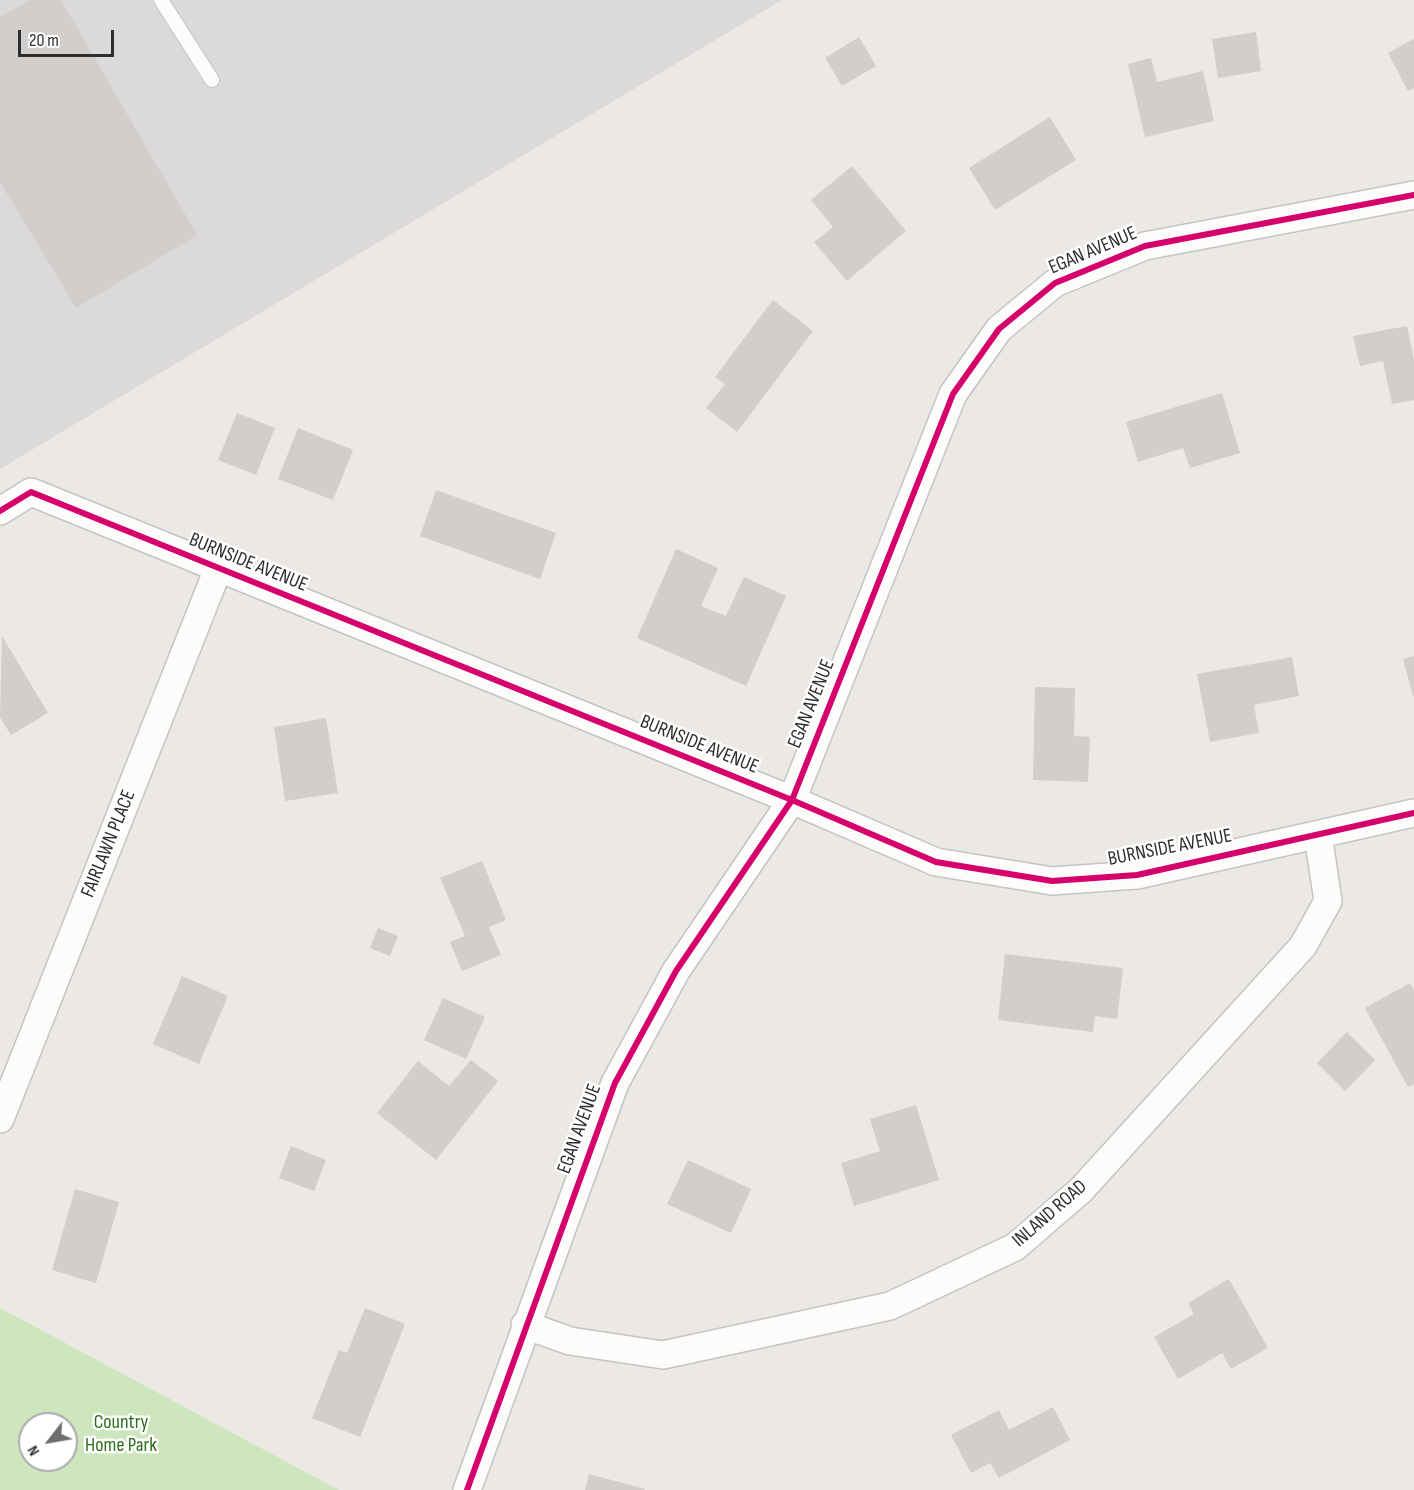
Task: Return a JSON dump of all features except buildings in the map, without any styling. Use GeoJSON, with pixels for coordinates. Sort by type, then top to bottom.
{"type":"FeatureCollection","features":[{"type":"Feature","properties":{"kind":"street","name":"EGAN AVENUE"},"geometry":{"type":"LineString","coordinates":[[467,1490],[525,1325],[615,1083],[676,971],[792,800],[953,394],[999,329],[1055,283],[1145,246],[1414,195]]}},
{"type":"Feature","properties":{"kind":"street","name":"BURNSIDE AVENUE"},"geometry":{"type":"LineString","coordinates":[[0,511],[31,492],[792,800],[936,862],[1052,881],[1137,875],[1414,813]]}},
{"type":"Feature","properties":{"kind":"street","name":"FAIRLAWN PLACE"},"geometry":{"type":"LineString","coordinates":[[0,1119],[218,569]]}},
{"type":"Feature","properties":{"kind":"street","name":"INLAND ROAD"},"geometry":{"type":"LineString","coordinates":[[525,1325],[570,1341],[663,1355],[890,1306],[1015,1247],[1081,1190],[1303,946],[1328,901],[1318,835]]}},
{"type":"Feature","properties":{"kind":"lane"},"geometry":{"type":"LineString","coordinates":[[161,0],[212,80]]}},
{"type":"Feature","properties":{"kind":"shaded area"},"geometry":{"type":"Polygon","coordinates":[[[0,0],[782,0],[0,469],[0,0]]]}},
{"type":"Feature","properties":{"kind":"green space","name":"Country Home Park"},"geometry":{"type":"Polygon","coordinates":[[[0,1308],[339,1490],[0,1490],[0,1308]]]}},
{"type":"Feature","properties":{"kind":"cycle path"},"geometry":{"type":"LineString","coordinates":[[467,1490],[615,1083],[676,971],[792,800],[953,394],[999,329],[1055,283],[1145,246],[1414,195]]}},
{"type":"Feature","properties":{"kind":"cycle path"},"geometry":{"type":"LineString","coordinates":[[0,511],[31,492],[792,800],[936,862],[1052,881],[1137,875],[1414,813]]}}]}
